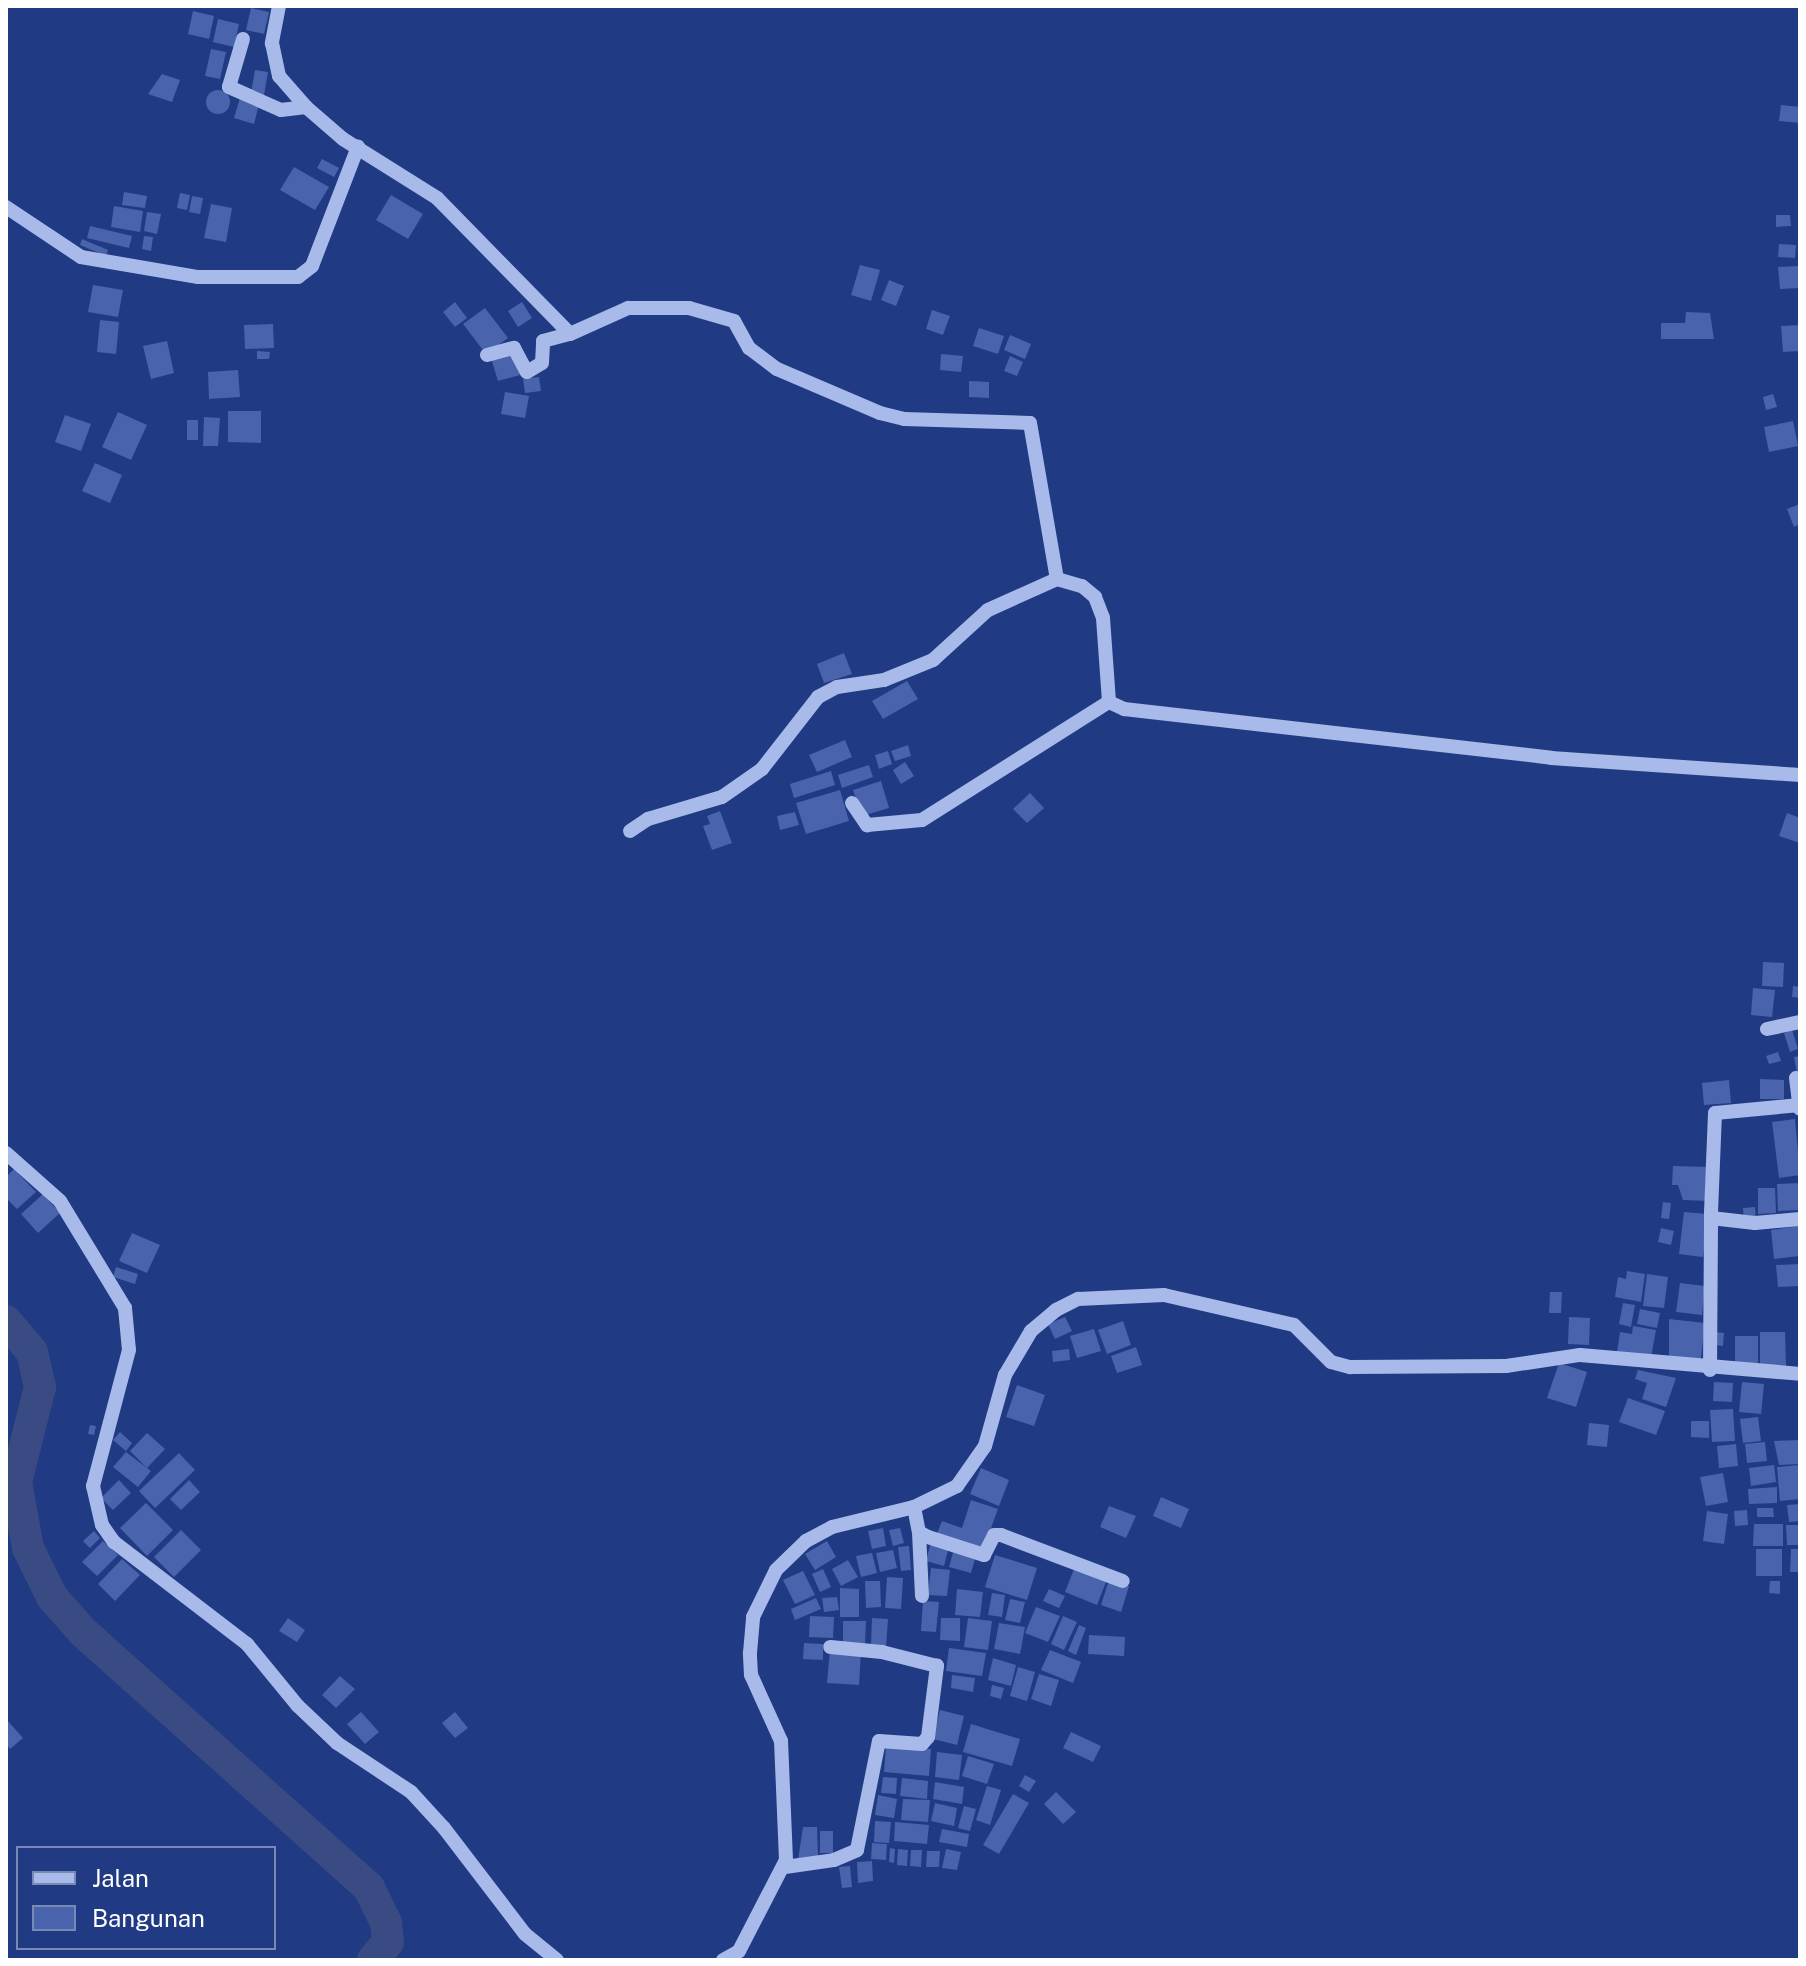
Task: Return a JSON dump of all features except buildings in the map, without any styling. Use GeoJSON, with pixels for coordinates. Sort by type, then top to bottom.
{"type":"FeatureCollection","features":[{"type":"Feature","properties":{"kind":"street"},"geometry":{"type":"LineString","coordinates":[[279,6],[272,43],[279,76],[306,107],[358,147],[437,198],[570,334]]}},
{"type":"Feature","properties":{"kind":"street"},"geometry":{"type":"LineString","coordinates":[[243,39],[229,87],[281,110],[306,107]]}},
{"type":"Feature","properties":{"kind":"street"},"geometry":{"type":"LineString","coordinates":[[6,207],[81,257],[198,277],[298,277],[312,266],[358,147]]}},
{"type":"Feature","properties":{"kind":"street"},"geometry":{"type":"LineString","coordinates":[[487,355],[514,348],[527,372],[542,363],[543,341],[570,334],[628,308],[689,308],[734,321],[749,348],[777,369],[880,413],[904,419],[1030,423],[1057,579]]}},
{"type":"Feature","properties":{"kind":"street"},"geometry":{"type":"LineString","coordinates":[[630,831],[648,819],[722,797],[762,769],[818,697],[837,687],[884,680],[933,660],[988,610],[1057,579],[1095,597],[1103,618],[1109,702]]}},
{"type":"Feature","properties":{"kind":"street"},"geometry":{"type":"LineString","coordinates":[[1109,702],[1124,709],[1179,716],[1551,758],[1800,775]]}},
{"type":"Feature","properties":{"kind":"street"},"geometry":{"type":"LineString","coordinates":[[852,803],[867,825],[922,820],[1109,702]]}},
{"type":"Feature","properties":{"kind":"street"},"geometry":{"type":"LineString","coordinates":[[1767,1029],[1800,1022]]}},
{"type":"Feature","properties":{"kind":"street"},"geometry":{"type":"LineString","coordinates":[[1710,1370],[1715,1113],[1800,1106],[1796,1078]]}},
{"type":"Feature","properties":{"kind":"street"},"geometry":{"type":"LineString","coordinates":[[6,1153],[60,1201],[125,1308],[129,1350],[93,1486],[102,1525],[114,1542],[247,1644],[337,1743],[411,1792],[444,1828],[525,1934],[557,1960]]}},
{"type":"Feature","properties":{"kind":"street"},"geometry":{"type":"LineString","coordinates":[[1711,1218],[1755,1223],[1800,1219]]}},
{"type":"Feature","properties":{"kind":"street"},"geometry":{"type":"LineString","coordinates":[[723,1960],[739,1951],[785,1867],[781,1741],[751,1675],[753,1617],[776,1570],[806,1541],[832,1527],[914,1507],[941,1496],[964,1478],[985,1446],[1005,1375],[1031,1331],[1078,1299],[1164,1295],[1267,1316],[1294,1325],[1331,1362],[1350,1367],[1506,1366],[1580,1355],[1710,1370],[1800,1374]]}},
{"type":"Feature","properties":{"kind":"street"},"geometry":{"type":"LineString","coordinates":[[914,1507],[919,1532],[922,1596]]}},
{"type":"Feature","properties":{"kind":"street"},"geometry":{"type":"LineString","coordinates":[[919,1532],[984,1555],[994,1535],[1001,1535],[1123,1581]]}},
{"type":"Feature","properties":{"kind":"street"},"geometry":{"type":"LineString","coordinates":[[785,1867],[834,1860],[857,1850],[879,1741],[922,1744],[928,1737],[937,1666],[830,1647]]}},
{"type":"Feature","properties":{"kind":"waterway"},"geometry":{"type":"LineString","coordinates":[[6,1321],[32,1352],[40,1387],[16,1482],[28,1548],[52,1597],[83,1632],[369,1888],[386,1923],[388,1942],[373,1960]]}}]}
